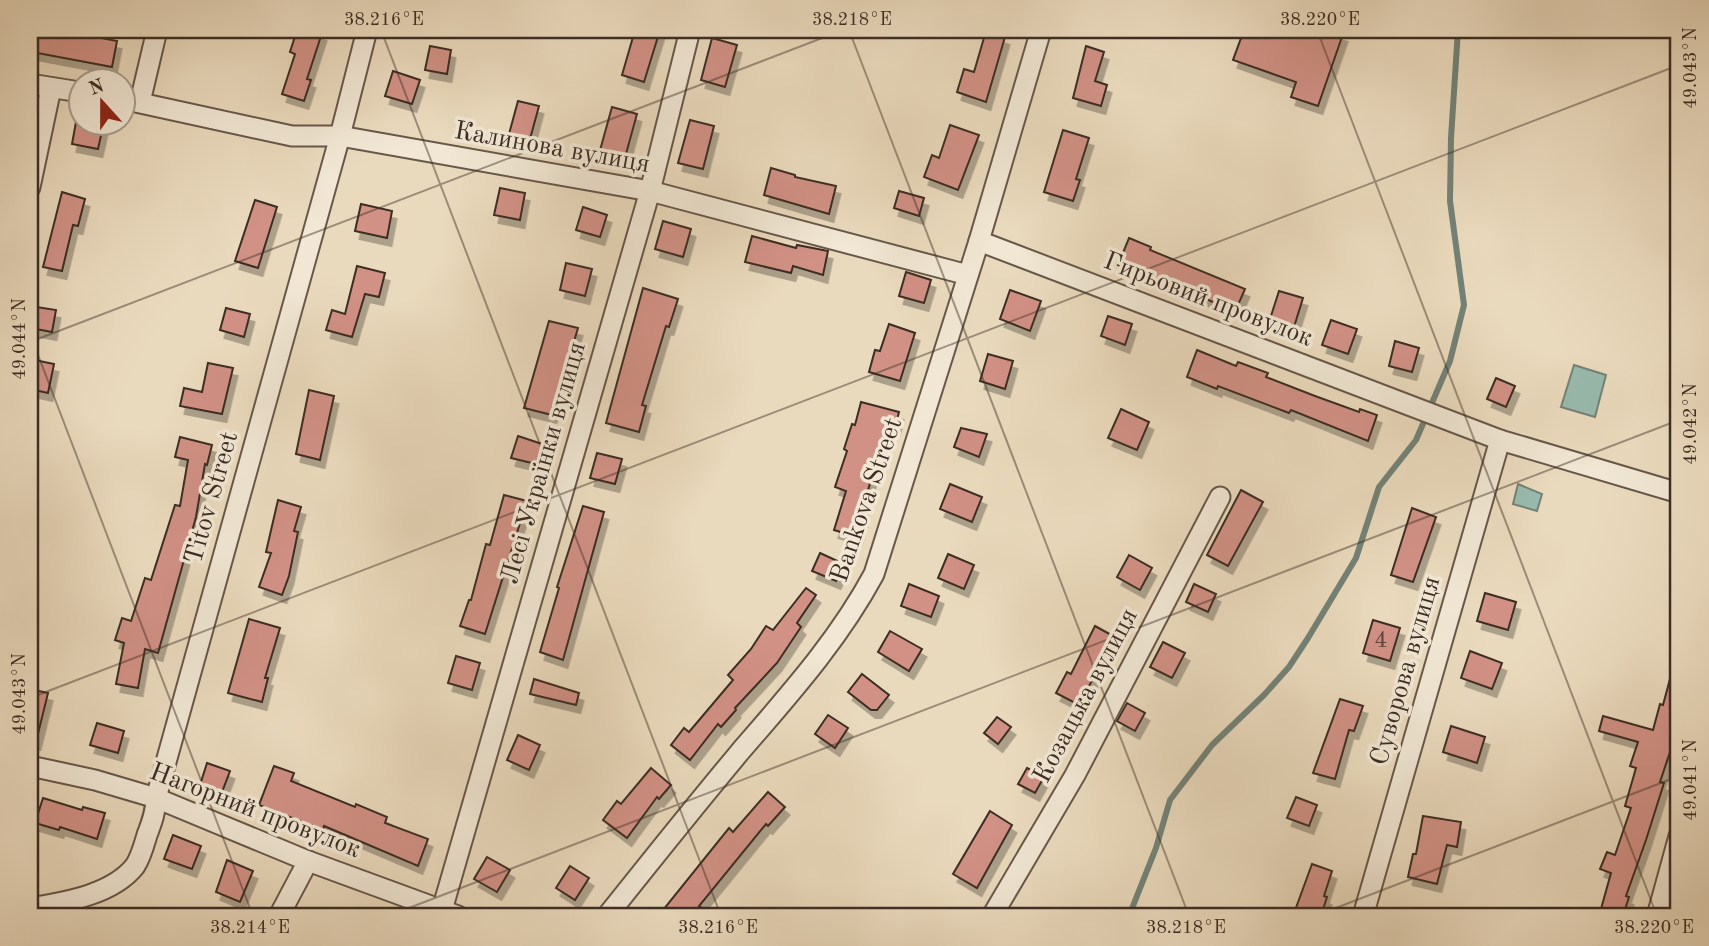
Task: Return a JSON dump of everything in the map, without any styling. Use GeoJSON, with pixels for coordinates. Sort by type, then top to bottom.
{"type":"FeatureCollection","features":[{"type":"Feature","properties":{"kind":"street"},"geometry":{"type":"LineString","coordinates":[[136,87],[157,30]]}},
{"type":"Feature","properties":{"kind":"street","name":"Titov Street"},"geometry":{"type":"LineString","coordinates":[[30,908],[54,904],[118,883],[137,864],[156,810],[156,797],[367,30]]}},
{"type":"Feature","properties":{"kind":"street","name":"Лесі Українки вулиця"},"geometry":{"type":"LineString","coordinates":[[450,913],[650,191],[690,30]]}},
{"type":"Feature","properties":{"kind":"street","name":"Bankova Street"},"geometry":{"type":"LineString","coordinates":[[607,916],[697,803],[829,646],[865,591],[880,557],[979,241],[1041,30]]}},
{"type":"Feature","properties":{"kind":"street"},"geometry":{"type":"LineString","coordinates":[[30,83],[66,90]]}},
{"type":"Feature","properties":{"kind":"street"},"geometry":{"type":"LineString","coordinates":[[30,187],[51,88]]}},
{"type":"Feature","properties":{"kind":"street","name":"Калинова вулиця"},"geometry":{"type":"LineString","coordinates":[[136,101],[292,136],[340,136],[650,191],[968,275]]}},
{"type":"Feature","properties":{"kind":"street","name":"Гирьовий провулок"},"geometry":{"type":"LineString","coordinates":[[979,241],[1500,440]]}},
{"type":"Feature","properties":{"kind":"street"},"geometry":{"type":"LineString","coordinates":[[1500,440],[1679,493]]}},
{"type":"Feature","properties":{"kind":"street","name":"Суворова вулиця"},"geometry":{"type":"LineString","coordinates":[[1363,916],[1500,440]]}},
{"type":"Feature","properties":{"kind":"street","name":"Козацька вулиця"},"geometry":{"type":"LineString","coordinates":[[992,916],[1075,775],[1220,497]]}},
{"type":"Feature","properties":{"kind":"street","name":"Нагорний провулок"},"geometry":{"type":"LineString","coordinates":[[30,766],[95,779],[156,797],[308,861],[450,913]]}},
{"type":"Feature","properties":{"kind":"street"},"geometry":{"type":"LineString","coordinates":[[1657,916],[1679,836]]}},
{"type":"Feature","properties":{"kind":"street"},"geometry":{"type":"LineString","coordinates":[[279,916],[308,861]]}},
{"type":"Feature","properties":{"kind":"shaded area"},"geometry":{"type":"Polygon","coordinates":[[[1574,365],[1606,375],[1595,417],[1561,407],[1574,365]]]}},
{"type":"Feature","properties":{"kind":"shaded area"},"geometry":{"type":"Polygon","coordinates":[[[1518,484],[1542,494],[1537,511],[1513,504],[1518,484]]]}},
{"type":"Feature","properties":{"kind":"building"},"geometry":{"type":"Polygon","coordinates":[[[37,30],[61,30],[117,41],[112,66],[32,52],[37,30]]]}},
{"type":"Feature","properties":{"kind":"building"},"geometry":{"type":"Polygon","coordinates":[[[297,30],[322,33],[307,79],[311,80],[304,101],[282,94],[295,54],[290,52],[297,30]]]}},
{"type":"Feature","properties":{"kind":"building"},"geometry":{"type":"Polygon","coordinates":[[[635,30],[660,30],[644,82],[622,75],[635,30]]]}},
{"type":"Feature","properties":{"kind":"building"},"geometry":{"type":"Polygon","coordinates":[[[1244,30],[1330,30],[1343,34],[1318,106],[1291,97],[1296,82],[1233,60],[1244,30]]]}},
{"type":"Feature","properties":{"kind":"building"},"geometry":{"type":"Polygon","coordinates":[[[986,31],[1005,37],[986,102],[957,92],[964,69],[974,72],[986,31]]]}},
{"type":"Feature","properties":{"kind":"building"},"geometry":{"type":"Polygon","coordinates":[[[712,38],[737,45],[725,87],[701,80],[712,38]]]}},
{"type":"Feature","properties":{"kind":"building"},"geometry":{"type":"Polygon","coordinates":[[[430,46],[451,50],[447,74],[425,70],[430,46]]]}},
{"type":"Feature","properties":{"kind":"building"},"geometry":{"type":"Polygon","coordinates":[[[1086,46],[1104,52],[1095,81],[1107,85],[1101,106],[1073,98],[1086,46]]]}},
{"type":"Feature","properties":{"kind":"building"},"geometry":{"type":"Polygon","coordinates":[[[393,71],[420,80],[412,104],[385,96],[393,71]]]}},
{"type":"Feature","properties":{"kind":"building"},"geometry":{"type":"Polygon","coordinates":[[[518,101],[539,106],[530,139],[509,134],[518,101]]]}},
{"type":"Feature","properties":{"kind":"building"},"geometry":{"type":"Polygon","coordinates":[[[612,107],[637,114],[624,161],[599,154],[612,107]]]}},
{"type":"Feature","properties":{"kind":"building"},"geometry":{"type":"Polygon","coordinates":[[[690,120],[714,126],[703,169],[678,163],[690,120]]]}},
{"type":"Feature","properties":{"kind":"building"},"geometry":{"type":"Polygon","coordinates":[[[950,125],[979,135],[958,190],[924,177],[932,155],[939,158],[950,125]]]}},
{"type":"Feature","properties":{"kind":"building"},"geometry":{"type":"Polygon","coordinates":[[[1063,130],[1089,138],[1076,179],[1080,180],[1073,201],[1044,192],[1063,130]]]}},
{"type":"Feature","properties":{"kind":"building"},"geometry":{"type":"Polygon","coordinates":[[[73,136],[101,136],[98,149],[72,144],[73,136]]]}},
{"type":"Feature","properties":{"kind":"building"},"geometry":{"type":"Polygon","coordinates":[[[771,168],[795,177],[836,186],[829,214],[764,195],[771,168]]]}},
{"type":"Feature","properties":{"kind":"building"},"geometry":{"type":"Polygon","coordinates":[[[500,188],[525,193],[520,220],[494,215],[500,188]]]}},
{"type":"Feature","properties":{"kind":"building"},"geometry":{"type":"Polygon","coordinates":[[[899,191],[924,198],[919,216],[894,208],[899,191]]]}},
{"type":"Feature","properties":{"kind":"building"},"geometry":{"type":"Polygon","coordinates":[[[62,192],[85,199],[78,226],[73,225],[62,271],[43,267],[62,192]]]}},
{"type":"Feature","properties":{"kind":"building"},"geometry":{"type":"Polygon","coordinates":[[[255,200],[277,207],[258,268],[235,261],[255,200]]]}},
{"type":"Feature","properties":{"kind":"building"},"geometry":{"type":"Polygon","coordinates":[[[361,204],[392,211],[387,238],[355,231],[361,204]]]}},
{"type":"Feature","properties":{"kind":"building"},"geometry":{"type":"Polygon","coordinates":[[[583,207],[607,215],[600,237],[576,230],[583,207]]]}},
{"type":"Feature","properties":{"kind":"building"},"geometry":{"type":"Polygon","coordinates":[[[663,221],[691,229],[683,257],[655,249],[663,221]]]}},
{"type":"Feature","properties":{"kind":"building"},"geometry":{"type":"Polygon","coordinates":[[[752,236],[796,248],[797,245],[828,251],[823,275],[793,266],[791,273],[745,262],[752,236]]]}},
{"type":"Feature","properties":{"kind":"building"},"geometry":{"type":"Polygon","coordinates":[[[1129,238],[1151,247],[1150,250],[1245,289],[1235,312],[1184,289],[1183,291],[1161,284],[1118,265],[1129,238]]]}},
{"type":"Feature","properties":{"kind":"building"},"geometry":{"type":"Polygon","coordinates":[[[566,263],[592,269],[585,296],[560,290],[566,263]]]}},
{"type":"Feature","properties":{"kind":"building"},"geometry":{"type":"Polygon","coordinates":[[[357,266],[385,273],[379,297],[365,294],[352,337],[326,330],[332,310],[345,314],[357,266]]]}},
{"type":"Feature","properties":{"kind":"building"},"geometry":{"type":"Polygon","coordinates":[[[906,272],[931,280],[924,303],[899,296],[906,272]]]}},
{"type":"Feature","properties":{"kind":"building"},"geometry":{"type":"Polygon","coordinates":[[[643,288],[678,299],[669,327],[666,326],[642,405],[646,406],[639,432],[606,423],[643,288]]]}},
{"type":"Feature","properties":{"kind":"building"},"geometry":{"type":"Polygon","coordinates":[[[1010,290],[1041,301],[1030,331],[1000,319],[1010,290]]]}},
{"type":"Feature","properties":{"kind":"building"},"geometry":{"type":"Polygon","coordinates":[[[1279,291],[1303,298],[1294,327],[1270,319],[1279,291]]]}},
{"type":"Feature","properties":{"kind":"building"},"geometry":{"type":"Polygon","coordinates":[[[30,306],[56,310],[52,332],[30,328],[30,306]]]}},
{"type":"Feature","properties":{"kind":"building"},"geometry":{"type":"Polygon","coordinates":[[[226,308],[250,314],[244,337],[220,330],[226,308]]]}},
{"type":"Feature","properties":{"kind":"building"},"geometry":{"type":"Polygon","coordinates":[[[1108,316],[1132,324],[1125,345],[1101,336],[1108,316]]]}},
{"type":"Feature","properties":{"kind":"building"},"geometry":{"type":"Polygon","coordinates":[[[1331,320],[1357,329],[1348,354],[1322,345],[1331,320]]]}},
{"type":"Feature","properties":{"kind":"building"},"geometry":{"type":"Polygon","coordinates":[[[549,321],[578,328],[552,415],[524,408],[549,321]]]}},
{"type":"Feature","properties":{"kind":"building"},"geometry":{"type":"Polygon","coordinates":[[[889,324],[915,333],[900,381],[869,372],[875,350],[880,351],[889,324]]]}},
{"type":"Feature","properties":{"kind":"building"},"geometry":{"type":"Polygon","coordinates":[[[1395,341],[1419,348],[1412,372],[1389,366],[1395,341]]]}},
{"type":"Feature","properties":{"kind":"building"},"geometry":{"type":"Polygon","coordinates":[[[1197,350],[1236,366],[1238,362],[1268,373],[1266,377],[1359,412],[1360,409],[1377,415],[1368,441],[1291,410],[1289,413],[1187,377],[1197,350]]]}},
{"type":"Feature","properties":{"kind":"building"},"geometry":{"type":"Polygon","coordinates":[[[988,354],[1013,361],[1005,389],[980,381],[988,354]]]}},
{"type":"Feature","properties":{"kind":"building"},"geometry":{"type":"Polygon","coordinates":[[[30,359],[54,364],[48,393],[30,389],[30,359]]]}},
{"type":"Feature","properties":{"kind":"building"},"geometry":{"type":"Polygon","coordinates":[[[208,363],[233,368],[222,414],[180,406],[184,388],[202,392],[208,363]]]}},
{"type":"Feature","properties":{"kind":"building"},"geometry":{"type":"Polygon","coordinates":[[[1496,378],[1515,386],[1506,407],[1487,399],[1496,378]]]}},
{"type":"Feature","properties":{"kind":"building"},"geometry":{"type":"Polygon","coordinates":[[[309,390],[334,396],[320,460],[296,454],[309,390]]]}},
{"type":"Feature","properties":{"kind":"building"},"geometry":{"type":"Polygon","coordinates":[[[861,402],[899,412],[895,428],[887,426],[861,514],[864,515],[857,537],[834,530],[846,491],[835,487],[847,451],[844,449],[852,424],[855,425],[861,402]]]}},
{"type":"Feature","properties":{"kind":"building"},"geometry":{"type":"Polygon","coordinates":[[[1121,409],[1149,422],[1137,450],[1108,438],[1121,409]]]}},
{"type":"Feature","properties":{"kind":"building"},"geometry":{"type":"Polygon","coordinates":[[[961,428],[987,434],[979,457],[954,447],[961,428]]]}},
{"type":"Feature","properties":{"kind":"building"},"geometry":{"type":"Polygon","coordinates":[[[518,436],[542,444],[536,464],[511,458],[518,436]]]}},
{"type":"Feature","properties":{"kind":"building"},"geometry":{"type":"Polygon","coordinates":[[[180,437],[212,445],[207,465],[205,464],[196,517],[158,653],[145,649],[138,688],[116,684],[124,643],[115,640],[122,618],[131,621],[145,578],[151,580],[175,505],[180,506],[188,460],[175,457],[180,437]]]}},
{"type":"Feature","properties":{"kind":"building"},"geometry":{"type":"Polygon","coordinates":[[[597,453],[622,459],[615,484],[590,478],[597,453]]]}},
{"type":"Feature","properties":{"kind":"building"},"geometry":{"type":"Polygon","coordinates":[[[950,484],[982,497],[972,522],[940,509],[950,484]]]}},
{"type":"Feature","properties":{"kind":"building"},"geometry":{"type":"Polygon","coordinates":[[[1241,490],[1263,502],[1228,566],[1207,555],[1241,490]]]}},
{"type":"Feature","properties":{"kind":"building"},"geometry":{"type":"Polygon","coordinates":[[[504,495],[527,501],[485,634],[460,626],[471,600],[486,544],[490,545],[504,495]]]}},
{"type":"Feature","properties":{"kind":"building"},"geometry":{"type":"Polygon","coordinates":[[[278,500],[301,507],[294,531],[298,532],[289,576],[282,595],[259,587],[271,553],[266,552],[278,500]]]}},
{"type":"Feature","properties":{"kind":"building"},"geometry":{"type":"Polygon","coordinates":[[[583,506],[604,512],[563,660],[540,652],[583,506]]]}},
{"type":"Feature","properties":{"kind":"building"},"geometry":{"type":"Polygon","coordinates":[[[1412,508],[1436,517],[1413,582],[1391,575],[1412,508]]]}},
{"type":"Feature","properties":{"kind":"building"},"geometry":{"type":"Polygon","coordinates":[[[820,553],[844,564],[836,581],[812,571],[820,553]]]}},
{"type":"Feature","properties":{"kind":"building"},"geometry":{"type":"Polygon","coordinates":[[[948,554],[974,565],[964,589],[938,578],[948,554]]]}},
{"type":"Feature","properties":{"kind":"building"},"geometry":{"type":"Polygon","coordinates":[[[1129,555],[1152,568],[1140,590],[1117,577],[1129,555]]]}},
{"type":"Feature","properties":{"kind":"building"},"geometry":{"type":"Polygon","coordinates":[[[909,584],[939,596],[931,617],[901,606],[909,584]]]}},
{"type":"Feature","properties":{"kind":"building"},"geometry":{"type":"Polygon","coordinates":[[[1194,584],[1216,594],[1208,612],[1186,602],[1194,584]]]}},
{"type":"Feature","properties":{"kind":"building"},"geometry":{"type":"Polygon","coordinates":[[[806,588],[816,595],[797,623],[801,627],[777,663],[721,727],[718,724],[690,760],[671,745],[684,728],[689,732],[733,680],[728,675],[751,649],[766,626],[773,630],[806,588]]]}},
{"type":"Feature","properties":{"kind":"building"},"geometry":{"type":"Polygon","coordinates":[[[1485,593],[1516,602],[1508,630],[1477,621],[1485,593]]]}},
{"type":"Feature","properties":{"kind":"building"},"geometry":{"type":"Polygon","coordinates":[[[249,619],[280,628],[265,678],[268,678],[262,702],[228,693],[249,619]]]}},
{"type":"Feature","properties":{"kind":"building"},"geometry":{"type":"Polygon","coordinates":[[[1373,620],[1400,628],[1390,661],[1363,653],[1373,620]]]}},
{"type":"Feature","properties":{"kind":"building"},"geometry":{"type":"Polygon","coordinates":[[[1095,626],[1115,637],[1079,705],[1056,693],[1067,672],[1071,674],[1095,626]]]}},
{"type":"Feature","properties":{"kind":"building"},"geometry":{"type":"Polygon","coordinates":[[[890,631],[922,649],[909,671],[878,652],[890,631]]]}},
{"type":"Feature","properties":{"kind":"building"},"geometry":{"type":"Polygon","coordinates":[[[1163,642],[1185,653],[1172,678],[1150,667],[1163,642]]]}},
{"type":"Feature","properties":{"kind":"building"},"geometry":{"type":"Polygon","coordinates":[[[1470,651],[1502,663],[1492,689],[1461,678],[1470,651]]]}},
{"type":"Feature","properties":{"kind":"building"},"geometry":{"type":"Polygon","coordinates":[[[456,656],[480,663],[472,690],[448,683],[456,656]]]}},
{"type":"Feature","properties":{"kind":"building"},"geometry":{"type":"Polygon","coordinates":[[[1674,664],[1679,665],[1679,725],[1660,782],[1664,783],[1626,896],[1629,897],[1623,916],[1599,916],[1611,873],[1600,869],[1607,852],[1615,855],[1631,808],[1625,806],[1636,768],[1630,766],[1638,742],[1599,731],[1603,716],[1653,730],[1674,664]]]}},
{"type":"Feature","properties":{"kind":"building"},"geometry":{"type":"Polygon","coordinates":[[[862,674],[889,695],[877,710],[871,710],[848,692],[862,674]]]}},
{"type":"Feature","properties":{"kind":"building"},"geometry":{"type":"Polygon","coordinates":[[[534,679],[579,693],[576,705],[530,694],[534,679]]]}},
{"type":"Feature","properties":{"kind":"building"},"geometry":{"type":"Polygon","coordinates":[[[30,689],[48,693],[36,742],[30,742],[30,689]]]}},
{"type":"Feature","properties":{"kind":"building"},"geometry":{"type":"Polygon","coordinates":[[[1340,699],[1363,706],[1354,731],[1349,730],[1335,779],[1313,773],[1340,699]]]}},
{"type":"Feature","properties":{"kind":"building"},"geometry":{"type":"Polygon","coordinates":[[[1127,703],[1145,713],[1135,731],[1117,721],[1127,703]]]}},
{"type":"Feature","properties":{"kind":"building"},"geometry":{"type":"Polygon","coordinates":[[[828,715],[848,728],[835,748],[815,734],[828,715]]]}},
{"type":"Feature","properties":{"kind":"building"},"geometry":{"type":"Polygon","coordinates":[[[997,717],[1011,727],[998,744],[984,733],[997,717]]]}},
{"type":"Feature","properties":{"kind":"building"},"geometry":{"type":"Polygon","coordinates":[[[97,723],[124,731],[118,753],[90,745],[97,723]]]}},
{"type":"Feature","properties":{"kind":"building"},"geometry":{"type":"Polygon","coordinates":[[[1451,726],[1485,737],[1477,763],[1443,752],[1451,726]]]}},
{"type":"Feature","properties":{"kind":"building"},"geometry":{"type":"Polygon","coordinates":[[[518,735],[540,745],[529,770],[507,760],[518,735]]]}},
{"type":"Feature","properties":{"kind":"building"},"geometry":{"type":"Polygon","coordinates":[[[207,763],[230,771],[222,792],[200,785],[207,763]]]}},
{"type":"Feature","properties":{"kind":"building"},"geometry":{"type":"Polygon","coordinates":[[[274,766],[294,773],[291,781],[387,817],[385,823],[428,839],[418,866],[324,826],[323,830],[259,805],[274,766]]]}},
{"type":"Feature","properties":{"kind":"building"},"geometry":{"type":"Polygon","coordinates":[[[651,768],[671,785],[659,799],[657,797],[627,838],[603,820],[617,801],[621,804],[651,768]]]}},
{"type":"Feature","properties":{"kind":"building"},"geometry":{"type":"Polygon","coordinates":[[[1027,768],[1044,777],[1035,793],[1018,784],[1027,768]]]}},
{"type":"Feature","properties":{"kind":"building"},"geometry":{"type":"Polygon","coordinates":[[[768,792],[785,807],[768,826],[766,824],[699,906],[713,916],[671,916],[663,910],[729,828],[733,832],[768,792]]]}},
{"type":"Feature","properties":{"kind":"building"},"geometry":{"type":"Polygon","coordinates":[[[1296,797],[1317,805],[1309,826],[1287,818],[1296,797]]]}},
{"type":"Feature","properties":{"kind":"building"},"geometry":{"type":"Polygon","coordinates":[[[43,798],[82,810],[83,807],[105,813],[97,839],[60,827],[59,830],[35,823],[43,798]]]}},
{"type":"Feature","properties":{"kind":"building"},"geometry":{"type":"Polygon","coordinates":[[[990,811],[1012,825],[977,888],[953,874],[990,811]]]}},
{"type":"Feature","properties":{"kind":"building"},"geometry":{"type":"Polygon","coordinates":[[[1423,816],[1461,822],[1457,847],[1447,845],[1437,884],[1408,877],[1413,854],[1416,854],[1423,816]]]}},
{"type":"Feature","properties":{"kind":"building"},"geometry":{"type":"Polygon","coordinates":[[[173,835],[201,846],[192,869],[164,859],[173,835]]]}},
{"type":"Feature","properties":{"kind":"building"},"geometry":{"type":"Polygon","coordinates":[[[487,857],[510,870],[497,892],[474,879],[487,857]]]}},
{"type":"Feature","properties":{"kind":"building"},"geometry":{"type":"Polygon","coordinates":[[[227,860],[253,871],[240,902],[216,892],[227,860]]]}},
{"type":"Feature","properties":{"kind":"building"},"geometry":{"type":"Polygon","coordinates":[[[1312,864],[1332,871],[1321,916],[1293,916],[1312,864]]]}},
{"type":"Feature","properties":{"kind":"building"},"geometry":{"type":"Polygon","coordinates":[[[570,866],[589,878],[575,900],[556,888],[570,866]]]}},
{"type":"Feature","properties":{"kind":"waterway"},"geometry":{"type":"LineString","coordinates":[[1129,916],[1156,848],[1170,800],[1212,745],[1289,667],[1308,638],[1356,558],[1379,487],[1416,440],[1450,361],[1464,305],[1450,201],[1458,30]]}}]}
